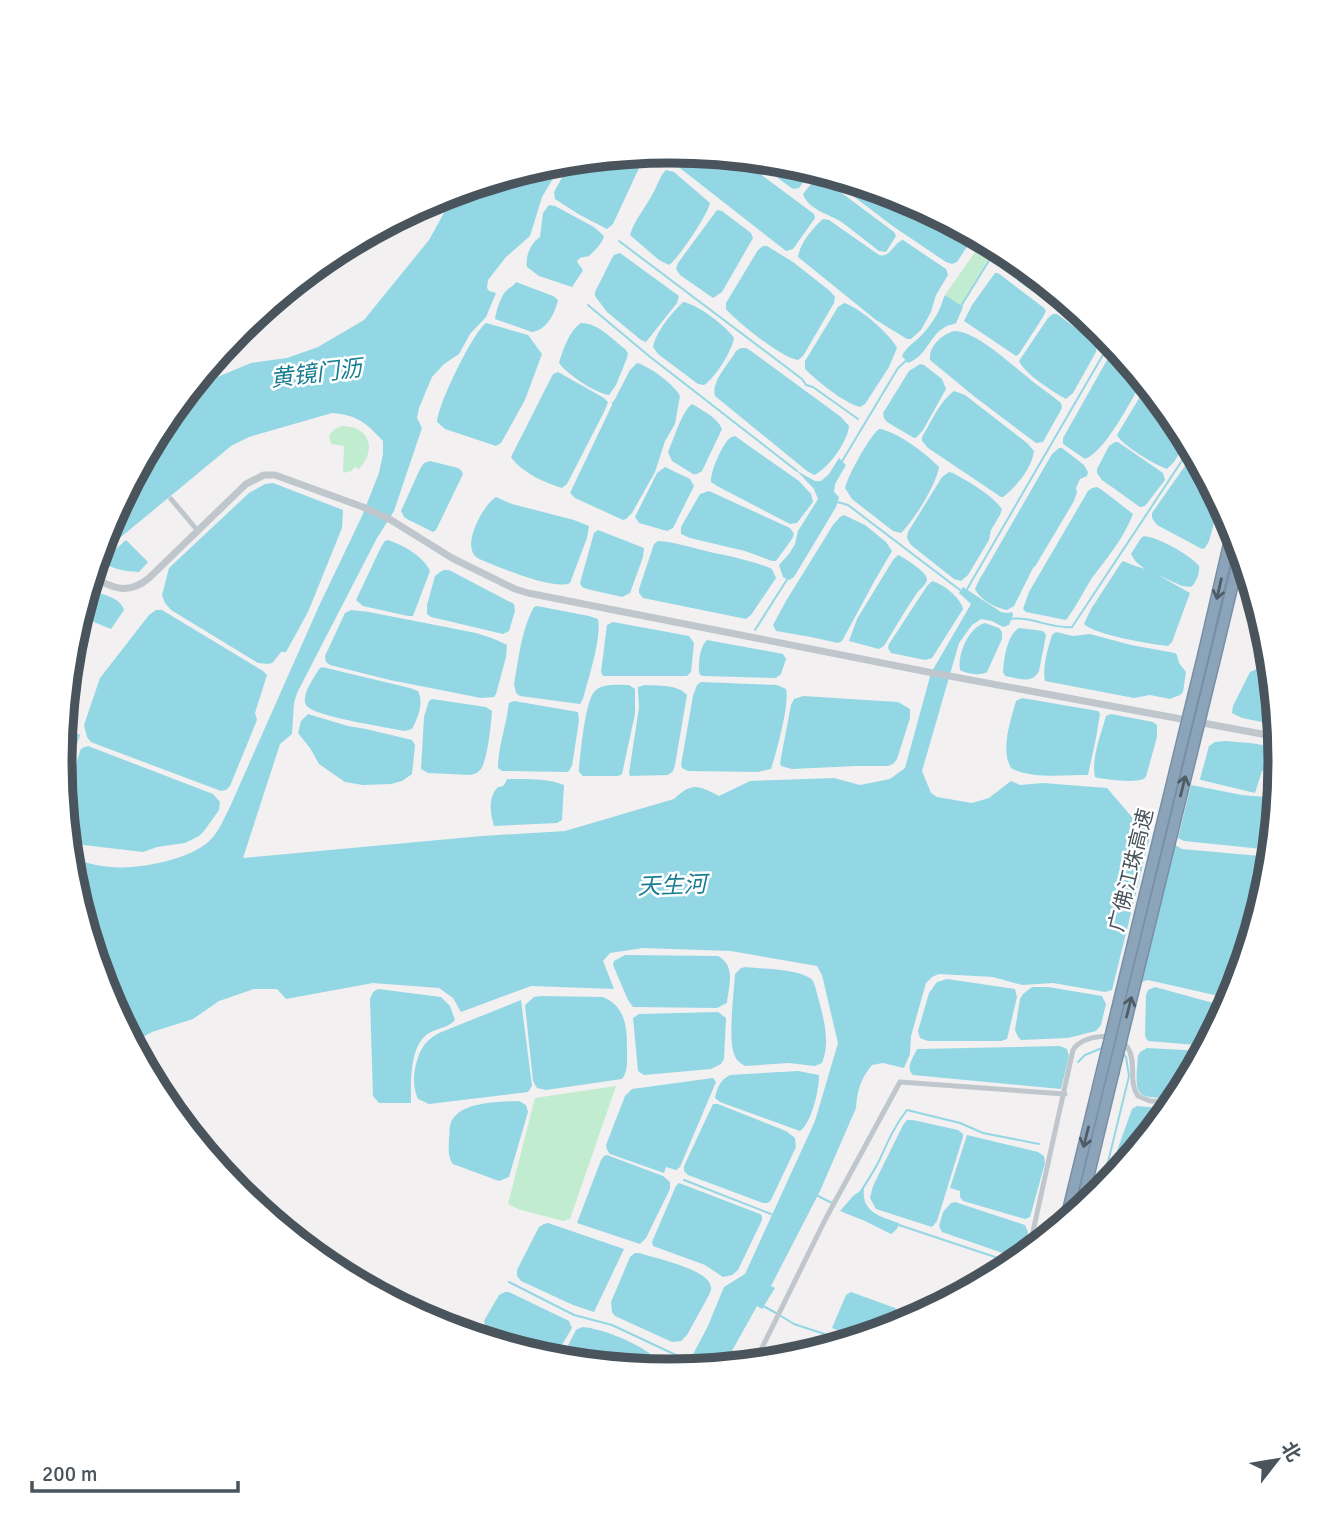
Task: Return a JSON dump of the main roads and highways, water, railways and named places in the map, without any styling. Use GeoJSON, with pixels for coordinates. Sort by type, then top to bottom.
{"type":"FeatureCollection","features":[{"type":"Feature","properties":{"kind":"highway","name":"广佛江珠高速"},"geometry":{"type":"LineString","coordinates":[[1084,1193],[1108,1072],[1228,547]]}},
{"type":"Feature","properties":{"kind":"highway","name":"广佛江珠高速"},"geometry":{"type":"LineString","coordinates":[[1070,1206],[1108,1072],[1237,568]]}},
{"type":"Feature","properties":{"kind":"water"},"geometry":{"type":"Polygon","coordinates":[[[641,165],[613,224],[607,229],[555,199],[554,192],[564,173],[641,165]]]}},
{"type":"Feature","properties":{"kind":"water"},"geometry":{"type":"Polygon","coordinates":[[[676,165],[754,169],[814,214],[815,218],[793,249],[786,251],[676,165]]]}},
{"type":"Feature","properties":{"kind":"water"},"geometry":{"type":"Polygon","coordinates":[[[666,170],[674,172],[710,203],[692,235],[669,265],[659,260],[630,235],[666,170]]]}},
{"type":"Feature","properties":{"kind":"water"},"geometry":{"type":"Polygon","coordinates":[[[769,172],[805,179],[799,188],[793,189],[769,172]]]}},
{"type":"Feature","properties":{"kind":"water"},"geometry":{"type":"Polygon","coordinates":[[[555,175],[542,197],[530,236],[506,257],[488,280],[487,288],[496,293],[486,317],[470,334],[459,354],[444,364],[432,377],[417,418],[422,428],[394,511],[377,538],[297,693],[292,734],[280,744],[243,858],[565,831],[674,799],[695,787],[719,796],[750,781],[834,778],[860,785],[890,779],[905,768],[931,673],[971,604],[959,593],[963,587],[1001,612],[1012,612],[1013,615],[1009,625],[1003,627],[981,619],[972,625],[959,643],[922,771],[931,793],[937,797],[972,803],[989,798],[1011,781],[1020,785],[1043,783],[1107,788],[1137,823],[1182,849],[1260,856],[1248,916],[1220,996],[1148,980],[1105,992],[1053,983],[1022,985],[993,977],[939,974],[932,977],[926,983],[911,1036],[910,1054],[904,1068],[883,1063],[872,1065],[865,1075],[856,1108],[820,1191],[771,1286],[775,1288],[762,1309],[757,1306],[729,1356],[690,1359],[724,1287],[745,1274],[815,1121],[838,1043],[822,975],[817,966],[731,951],[643,948],[610,953],[603,961],[614,989],[531,986],[461,1012],[453,998],[439,988],[373,983],[286,999],[277,989],[254,989],[219,1001],[193,1019],[152,1032],[143,1037],[141,1042],[117,990],[92,916],[80,861],[111,867],[151,865],[194,851],[205,845],[215,834],[229,809],[362,516],[379,473],[383,441],[361,421],[332,413],[249,437],[231,446],[113,544],[133,497],[173,429],[206,384],[251,363],[287,358],[318,347],[364,320],[429,240],[447,207],[515,184],[555,175]]]}},
{"type":"Feature","properties":{"kind":"water"},"geometry":{"type":"Polygon","coordinates":[[[813,181],[831,186],[896,236],[886,252],[879,251],[843,223],[810,204],[803,194],[813,181]]]}},
{"type":"Feature","properties":{"kind":"water"},"geometry":{"type":"Polygon","coordinates":[[[848,191],[899,209],[969,243],[957,262],[946,262],[848,191]]]}},
{"type":"Feature","properties":{"kind":"water"},"geometry":{"type":"Polygon","coordinates":[[[549,205],[594,227],[604,236],[589,256],[578,260],[583,270],[572,287],[539,276],[527,267],[529,250],[540,237],[543,213],[549,205]]]}},
{"type":"Feature","properties":{"kind":"water"},"geometry":{"type":"Polygon","coordinates":[[[717,210],[751,233],[753,238],[722,292],[713,298],[680,275],[676,269],[717,210]]]}},
{"type":"Feature","properties":{"kind":"water"},"geometry":{"type":"Polygon","coordinates":[[[823,219],[829,220],[879,255],[886,254],[903,240],[946,269],[948,275],[936,295],[931,312],[921,330],[911,339],[876,320],[798,257],[807,236],[823,219]]]}},
{"type":"Feature","properties":{"kind":"water"},"geometry":{"type":"Polygon","coordinates":[[[763,246],[793,262],[835,297],[803,356],[798,360],[772,347],[726,309],[726,303],[763,246]]]}},
{"type":"Feature","properties":{"kind":"water"},"geometry":{"type":"Polygon","coordinates":[[[620,253],[679,296],[677,303],[646,342],[607,312],[595,296],[612,258],[620,253]]]}},
{"type":"Feature","properties":{"kind":"water"},"geometry":{"type":"Polygon","coordinates":[[[997,263],[1034,287],[1069,317],[998,266],[997,263]]]}},
{"type":"Feature","properties":{"kind":"water"},"geometry":{"type":"Polygon","coordinates":[[[995,273],[1046,311],[1016,356],[964,321],[995,273]]]}},
{"type":"Feature","properties":{"kind":"water"},"geometry":{"type":"Polygon","coordinates":[[[516,282],[558,300],[550,320],[537,331],[532,332],[495,319],[503,296],[516,282]]]}},
{"type":"Feature","properties":{"kind":"water"},"geometry":{"type":"Polygon","coordinates":[[[945,295],[963,307],[956,323],[939,331],[920,355],[908,363],[902,356],[930,325],[945,295]]]}},
{"type":"Feature","properties":{"kind":"water"},"geometry":{"type":"Polygon","coordinates":[[[683,302],[711,316],[734,338],[722,364],[704,385],[698,384],[658,354],[653,347],[669,317],[683,302]]]}},
{"type":"Feature","properties":{"kind":"water"},"geometry":{"type":"Polygon","coordinates":[[[844,303],[874,322],[897,348],[889,367],[865,404],[860,407],[823,385],[805,369],[805,361],[838,307],[844,303]]]}},
{"type":"Feature","properties":{"kind":"water"},"geometry":{"type":"Polygon","coordinates":[[[1053,314],[1057,314],[1097,346],[1073,393],[1066,399],[1033,377],[1019,361],[1053,314]]]}},
{"type":"Feature","properties":{"kind":"water"},"geometry":{"type":"Polygon","coordinates":[[[486,323],[528,335],[542,354],[525,400],[501,443],[496,446],[445,429],[437,422],[457,370],[473,340],[486,323]]]}},
{"type":"Feature","properties":{"kind":"water"},"geometry":{"type":"Polygon","coordinates":[[[581,323],[610,336],[628,353],[616,385],[609,395],[582,383],[559,363],[570,336],[581,323]]]}},
{"type":"Feature","properties":{"kind":"water"},"geometry":{"type":"Polygon","coordinates":[[[954,331],[982,341],[1061,403],[1062,408],[1043,442],[1036,443],[930,360],[937,342],[954,331]]]}},
{"type":"Feature","properties":{"kind":"water"},"geometry":{"type":"Polygon","coordinates":[[[741,348],[751,351],[841,417],[849,426],[841,447],[819,472],[814,475],[807,471],[715,396],[718,379],[736,351],[741,348]]]}},
{"type":"Feature","properties":{"kind":"water"},"geometry":{"type":"Polygon","coordinates":[[[1110,356],[1138,389],[1125,412],[1101,446],[1085,459],[1063,444],[1063,438],[1110,356]]]}},
{"type":"Feature","properties":{"kind":"water"},"geometry":{"type":"Polygon","coordinates":[[[637,363],[661,376],[680,396],[675,424],[665,441],[655,472],[632,513],[623,520],[575,498],[570,493],[612,402],[630,370],[637,363]]]}},
{"type":"Feature","properties":{"kind":"water"},"geometry":{"type":"Polygon","coordinates":[[[920,364],[942,379],[946,389],[923,430],[914,438],[887,422],[883,413],[909,371],[920,364]]]}},
{"type":"Feature","properties":{"kind":"water"},"geometry":{"type":"Polygon","coordinates":[[[558,372],[608,402],[567,484],[562,488],[534,476],[511,457],[553,374],[558,372]]]}},
{"type":"Feature","properties":{"kind":"water"},"geometry":{"type":"Polygon","coordinates":[[[954,391],[965,395],[1034,451],[1023,477],[1003,497],[928,448],[922,441],[936,412],[954,391]]]}},
{"type":"Feature","properties":{"kind":"water"},"geometry":{"type":"Polygon","coordinates":[[[1142,393],[1181,451],[1167,469],[1140,455],[1117,435],[1142,393]]]}},
{"type":"Feature","properties":{"kind":"water"},"geometry":{"type":"Polygon","coordinates":[[[692,404],[713,418],[722,429],[702,471],[697,474],[672,461],[668,452],[682,419],[692,404]]]}},
{"type":"Feature","properties":{"kind":"water"},"geometry":{"type":"Polygon","coordinates":[[[879,429],[902,438],[939,467],[924,502],[901,533],[893,531],[852,499],[845,488],[859,457],[879,429]]]}},
{"type":"Feature","properties":{"kind":"water"},"geometry":{"type":"Polygon","coordinates":[[[735,436],[799,481],[811,494],[813,502],[797,523],[790,524],[711,482],[720,452],[727,441],[735,436]]]}},
{"type":"Feature","properties":{"kind":"water"},"geometry":{"type":"Polygon","coordinates":[[[1115,442],[1163,473],[1165,480],[1145,506],[1140,507],[1102,480],[1097,473],[1109,446],[1115,442]]]}},
{"type":"Feature","properties":{"kind":"water"},"geometry":{"type":"Polygon","coordinates":[[[1059,448],[1084,465],[1087,476],[1080,479],[1074,501],[1033,568],[1014,606],[1007,610],[998,607],[984,600],[975,589],[1052,454],[1059,448]]]}},
{"type":"Feature","properties":{"kind":"water"},"geometry":{"type":"Polygon","coordinates":[[[839,458],[846,465],[835,484],[834,492],[839,497],[836,507],[794,577],[789,580],[783,577],[779,565],[795,544],[798,531],[818,499],[814,489],[797,471],[815,481],[821,481],[839,458]]]}},
{"type":"Feature","properties":{"kind":"water"},"geometry":{"type":"Polygon","coordinates":[[[430,461],[458,468],[463,474],[433,532],[407,519],[401,511],[420,469],[424,463],[430,461]]]}},
{"type":"Feature","properties":{"kind":"water"},"geometry":{"type":"Polygon","coordinates":[[[1188,462],[1216,517],[1209,541],[1202,549],[1157,525],[1152,513],[1188,462]]]}},
{"type":"Feature","properties":{"kind":"water"},"geometry":{"type":"Polygon","coordinates":[[[665,467],[690,479],[694,486],[673,528],[667,531],[639,523],[635,517],[657,473],[665,467]]]}},
{"type":"Feature","properties":{"kind":"water"},"geometry":{"type":"Polygon","coordinates":[[[949,472],[992,498],[1002,509],[989,540],[968,575],[961,581],[954,579],[911,545],[907,538],[908,532],[942,477],[949,472]]]}},
{"type":"Feature","properties":{"kind":"water"},"geometry":{"type":"Polygon","coordinates":[[[273,483],[343,510],[342,528],[308,612],[286,652],[281,652],[272,663],[267,664],[258,663],[171,610],[162,595],[169,568],[249,493],[265,484],[273,483]]]}},
{"type":"Feature","properties":{"kind":"water"},"geometry":{"type":"Polygon","coordinates":[[[1097,487],[1133,514],[1125,531],[1066,620],[1026,612],[1023,609],[1029,592],[1088,491],[1097,487]]]}},
{"type":"Feature","properties":{"kind":"water"},"geometry":{"type":"Polygon","coordinates":[[[709,491],[790,528],[794,534],[792,539],[776,561],[681,534],[681,527],[700,494],[709,491]]]}},
{"type":"Feature","properties":{"kind":"water"},"geometry":{"type":"Polygon","coordinates":[[[496,497],[589,526],[570,583],[552,584],[525,577],[474,555],[471,544],[474,529],[486,506],[496,497]]]}},
{"type":"Feature","properties":{"kind":"water"},"geometry":{"type":"Polygon","coordinates":[[[844,515],[865,525],[886,542],[892,551],[842,641],[838,643],[776,631],[773,625],[786,601],[833,525],[844,515]]]}},
{"type":"Feature","properties":{"kind":"water"},"geometry":{"type":"Polygon","coordinates":[[[598,530],[644,548],[630,593],[622,597],[587,589],[580,583],[594,533],[598,530]]]}},
{"type":"Feature","properties":{"kind":"water"},"geometry":{"type":"Polygon","coordinates":[[[1144,536],[1173,547],[1199,566],[1197,578],[1191,587],[1182,586],[1158,575],[1190,593],[1172,642],[1168,646],[1111,635],[1084,624],[1123,561],[1145,569],[1131,554],[1144,536]]]}},
{"type":"Feature","properties":{"kind":"water"},"geometry":{"type":"Polygon","coordinates":[[[126,540],[148,562],[139,572],[124,570],[105,563],[108,556],[126,540]]]}},
{"type":"Feature","properties":{"kind":"water"},"geometry":{"type":"Polygon","coordinates":[[[388,540],[412,552],[430,571],[413,616],[363,606],[356,600],[381,547],[388,540]]]}},
{"type":"Feature","properties":{"kind":"water"},"geometry":{"type":"Polygon","coordinates":[[[658,541],[755,563],[772,569],[776,578],[746,619],[643,598],[639,589],[654,544],[658,541]]]}},
{"type":"Feature","properties":{"kind":"water"},"geometry":{"type":"Polygon","coordinates":[[[898,555],[926,576],[926,583],[884,646],[879,649],[849,641],[857,619],[898,555]]]}},
{"type":"Feature","properties":{"kind":"water"},"geometry":{"type":"Polygon","coordinates":[[[449,570],[514,604],[515,611],[509,631],[503,634],[427,614],[435,576],[449,570]]]}},
{"type":"Feature","properties":{"kind":"water"},"geometry":{"type":"Polygon","coordinates":[[[932,581],[951,592],[963,609],[932,658],[925,660],[891,653],[889,644],[932,581]]]}},
{"type":"Feature","properties":{"kind":"water"},"geometry":{"type":"Polygon","coordinates":[[[96,592],[119,603],[124,610],[111,629],[89,620],[96,592]]]}},
{"type":"Feature","properties":{"kind":"water"},"geometry":{"type":"Polygon","coordinates":[[[534,607],[598,619],[596,647],[580,704],[520,696],[516,693],[514,684],[523,635],[534,607]]]}},
{"type":"Feature","properties":{"kind":"water"},"geometry":{"type":"Polygon","coordinates":[[[156,610],[162,610],[267,675],[255,713],[257,720],[226,790],[221,791],[96,744],[87,737],[84,725],[100,678],[149,615],[156,610]]]}},
{"type":"Feature","properties":{"kind":"water"},"geometry":{"type":"Polygon","coordinates":[[[351,610],[476,633],[507,645],[496,694],[494,697],[481,698],[330,665],[325,656],[345,613],[351,610]]]}},
{"type":"Feature","properties":{"kind":"water"},"geometry":{"type":"Polygon","coordinates":[[[613,622],[689,636],[694,643],[691,672],[687,676],[603,676],[601,672],[607,625],[613,622]]]}},
{"type":"Feature","properties":{"kind":"water"},"geometry":{"type":"Polygon","coordinates":[[[985,623],[999,628],[1002,639],[987,672],[966,673],[960,670],[960,656],[965,642],[974,630],[985,623]]]}},
{"type":"Feature","properties":{"kind":"water"},"geometry":{"type":"Polygon","coordinates":[[[1019,628],[1043,631],[1046,635],[1039,671],[1029,679],[1005,676],[1003,672],[1009,641],[1019,628]]]}},
{"type":"Feature","properties":{"kind":"water"},"geometry":{"type":"Polygon","coordinates":[[[1056,632],[1073,636],[1090,634],[1175,653],[1186,672],[1183,692],[1170,699],[1150,695],[1134,698],[1045,681],[1047,652],[1052,635],[1056,632]]]}},
{"type":"Feature","properties":{"kind":"water"},"geometry":{"type":"Polygon","coordinates":[[[707,640],[783,654],[786,659],[781,674],[776,678],[700,675],[700,656],[707,640]]]}},
{"type":"Feature","properties":{"kind":"water"},"geometry":{"type":"Polygon","coordinates":[[[322,667],[418,691],[420,705],[412,729],[405,731],[368,724],[311,709],[306,705],[305,696],[322,667]]]}},
{"type":"Feature","properties":{"kind":"water"},"geometry":{"type":"Polygon","coordinates":[[[1261,670],[1267,723],[1232,713],[1250,672],[1261,670]]]}},
{"type":"Feature","properties":{"kind":"water"},"geometry":{"type":"Polygon","coordinates":[[[701,682],[777,685],[786,689],[784,716],[771,769],[758,772],[688,771],[682,768],[693,696],[701,682]]]}},
{"type":"Feature","properties":{"kind":"water"},"geometry":{"type":"Polygon","coordinates":[[[629,685],[635,689],[635,714],[622,774],[583,776],[579,772],[581,750],[586,714],[592,695],[603,686],[629,685]]]}},
{"type":"Feature","properties":{"kind":"water"},"geometry":{"type":"Polygon","coordinates":[[[638,687],[673,687],[687,695],[675,765],[668,775],[630,776],[629,773],[639,708],[638,687]]]}},
{"type":"Feature","properties":{"kind":"water"},"geometry":{"type":"Polygon","coordinates":[[[803,696],[898,702],[910,709],[910,718],[897,759],[888,766],[792,769],[781,766],[791,705],[794,699],[803,696]]]}},
{"type":"Feature","properties":{"kind":"water"},"geometry":{"type":"Polygon","coordinates":[[[1022,698],[1098,711],[1100,714],[1088,775],[1037,775],[1011,768],[1006,752],[1007,734],[1016,701],[1022,698]]]}},
{"type":"Feature","properties":{"kind":"water"},"geometry":{"type":"Polygon","coordinates":[[[432,699],[486,707],[492,711],[486,757],[477,773],[428,773],[421,769],[424,717],[432,699]]]}},
{"type":"Feature","properties":{"kind":"water"},"geometry":{"type":"Polygon","coordinates":[[[514,701],[578,712],[572,766],[568,772],[502,771],[498,768],[509,703],[514,701]]]}},
{"type":"Feature","properties":{"kind":"water"},"geometry":{"type":"Polygon","coordinates":[[[308,714],[412,740],[415,745],[412,774],[391,784],[363,785],[345,782],[319,764],[298,733],[301,721],[308,714]]]}},
{"type":"Feature","properties":{"kind":"water"},"geometry":{"type":"Polygon","coordinates":[[[1111,714],[1157,725],[1157,737],[1147,774],[1141,780],[1095,777],[1097,747],[1106,716],[1111,714]]]}},
{"type":"Feature","properties":{"kind":"water"},"geometry":{"type":"Polygon","coordinates":[[[73,731],[80,735],[72,760],[73,731]]]}},
{"type":"Feature","properties":{"kind":"water"},"geometry":{"type":"Polygon","coordinates":[[[1215,742],[1268,746],[1268,770],[1262,771],[1255,793],[1200,779],[1209,746],[1215,742]]]}},
{"type":"Feature","properties":{"kind":"water"},"geometry":{"type":"Polygon","coordinates":[[[88,746],[213,794],[220,802],[219,810],[199,836],[185,843],[143,852],[78,844],[72,776],[82,748],[88,746]]]}},
{"type":"Feature","properties":{"kind":"water"},"geometry":{"type":"Polygon","coordinates":[[[507,779],[544,780],[564,785],[562,820],[557,823],[494,826],[491,800],[498,787],[504,785],[507,779]]]}},
{"type":"Feature","properties":{"kind":"water"},"geometry":{"type":"Polygon","coordinates":[[[1191,785],[1267,797],[1262,849],[1184,841],[1178,838],[1191,785]]]}},
{"type":"Feature","properties":{"kind":"water"},"geometry":{"type":"Polygon","coordinates":[[[625,955],[718,956],[724,960],[729,971],[727,1003],[717,1008],[633,1007],[613,965],[614,961],[625,955]]]}},
{"type":"Feature","properties":{"kind":"water"},"geometry":{"type":"Polygon","coordinates":[[[746,967],[794,972],[812,979],[826,1034],[822,1063],[815,1066],[789,1063],[745,1066],[737,1060],[731,1037],[735,974],[746,967]]]}},
{"type":"Feature","properties":{"kind":"water"},"geometry":{"type":"Polygon","coordinates":[[[947,979],[1015,989],[1017,997],[1007,1039],[928,1041],[920,1038],[918,1031],[929,993],[937,982],[947,979]]]}},
{"type":"Feature","properties":{"kind":"water"},"geometry":{"type":"Polygon","coordinates":[[[1032,987],[1102,996],[1106,1004],[1101,1025],[1096,1031],[1068,1038],[1021,1040],[1015,1030],[1020,999],[1032,987]]]}},
{"type":"Feature","properties":{"kind":"water"},"geometry":{"type":"Polygon","coordinates":[[[1155,987],[1217,1004],[1197,1045],[1148,1041],[1145,1036],[1148,990],[1155,987]]]}},
{"type":"Feature","properties":{"kind":"water"},"geometry":{"type":"Polygon","coordinates":[[[378,989],[441,997],[450,1006],[455,1020],[431,1032],[419,1045],[413,1064],[411,1103],[379,1103],[373,1096],[370,999],[378,989]]]}},
{"type":"Feature","properties":{"kind":"water"},"geometry":{"type":"Polygon","coordinates":[[[534,997],[603,997],[617,1007],[624,1020],[627,1035],[627,1066],[622,1079],[546,1090],[537,1088],[533,1081],[525,1005],[534,997]]]}},
{"type":"Feature","properties":{"kind":"water"},"geometry":{"type":"Polygon","coordinates":[[[521,1000],[532,1086],[528,1092],[429,1104],[418,1099],[414,1085],[415,1070],[422,1049],[428,1041],[439,1033],[521,1000]]]}},
{"type":"Feature","properties":{"kind":"water"},"geometry":{"type":"Polygon","coordinates":[[[718,1012],[726,1018],[724,1059],[721,1064],[711,1069],[644,1075],[638,1071],[633,1018],[639,1014],[718,1012]]]}},
{"type":"Feature","properties":{"kind":"water"},"geometry":{"type":"Polygon","coordinates":[[[1060,1046],[1067,1049],[1069,1056],[1061,1089],[913,1075],[910,1069],[917,1049],[1060,1046]]]}},
{"type":"Feature","properties":{"kind":"water"},"geometry":{"type":"Polygon","coordinates":[[[1147,1048],[1194,1050],[1164,1098],[1146,1096],[1138,1088],[1140,1052],[1147,1048]]]}},
{"type":"Feature","properties":{"kind":"water"},"geometry":{"type":"Polygon","coordinates":[[[798,1071],[819,1075],[811,1113],[800,1131],[715,1098],[720,1085],[730,1075],[798,1071]]]}},
{"type":"Feature","properties":{"kind":"water"},"geometry":{"type":"Polygon","coordinates":[[[713,1078],[716,1082],[680,1167],[676,1170],[666,1167],[664,1173],[610,1154],[607,1150],[606,1145],[625,1096],[632,1089],[713,1078]]]}},
{"type":"Feature","properties":{"kind":"water"},"geometry":{"type":"Polygon","coordinates":[[[519,1101],[526,1105],[528,1112],[509,1177],[499,1181],[453,1164],[449,1148],[450,1127],[460,1112],[479,1104],[519,1101]]]}},
{"type":"Feature","properties":{"kind":"water"},"geometry":{"type":"Polygon","coordinates":[[[713,1104],[786,1131],[795,1138],[796,1147],[768,1203],[688,1175],[684,1171],[713,1104]]]}},
{"type":"Feature","properties":{"kind":"water"},"geometry":{"type":"Polygon","coordinates":[[[1137,1106],[1158,1108],[1119,1157],[1117,1151],[1132,1109],[1137,1106]]]}},
{"type":"Feature","properties":{"kind":"water"},"geometry":{"type":"Polygon","coordinates":[[[907,1120],[958,1130],[963,1134],[937,1221],[932,1227],[876,1209],[870,1198],[873,1186],[907,1120]]]}},
{"type":"Feature","properties":{"kind":"water"},"geometry":{"type":"Polygon","coordinates":[[[967,1135],[1038,1152],[1044,1156],[1045,1163],[1030,1217],[1025,1219],[963,1201],[960,1191],[950,1188],[967,1135]]]}},
{"type":"Feature","properties":{"kind":"water"},"geometry":{"type":"Polygon","coordinates":[[[607,1155],[663,1176],[670,1182],[670,1189],[646,1238],[640,1244],[577,1223],[601,1160],[607,1155]]]}},
{"type":"Feature","properties":{"kind":"water"},"geometry":{"type":"Polygon","coordinates":[[[679,1183],[762,1216],[738,1270],[732,1275],[723,1277],[705,1265],[653,1246],[652,1242],[679,1183]]]}},
{"type":"Feature","properties":{"kind":"water"},"geometry":{"type":"Polygon","coordinates":[[[864,1189],[869,1208],[879,1216],[899,1223],[891,1234],[840,1211],[854,1195],[864,1189]]]}},
{"type":"Feature","properties":{"kind":"water"},"geometry":{"type":"Polygon","coordinates":[[[951,1203],[1025,1225],[1028,1232],[1026,1242],[1008,1255],[942,1232],[939,1226],[943,1212],[951,1203]]]}},
{"type":"Feature","properties":{"kind":"water"},"geometry":{"type":"Polygon","coordinates":[[[548,1223],[624,1249],[594,1312],[521,1281],[517,1276],[517,1270],[539,1227],[548,1223]]]}},
{"type":"Feature","properties":{"kind":"water"},"geometry":{"type":"Polygon","coordinates":[[[635,1253],[690,1269],[710,1284],[709,1295],[681,1341],[672,1342],[615,1316],[612,1312],[611,1302],[630,1257],[635,1253]]]}},
{"type":"Feature","properties":{"kind":"water"},"geometry":{"type":"Polygon","coordinates":[[[509,1292],[569,1321],[572,1328],[559,1349],[487,1331],[484,1321],[499,1295],[509,1292]]]}},
{"type":"Feature","properties":{"kind":"water"},"geometry":{"type":"Polygon","coordinates":[[[851,1292],[895,1308],[899,1314],[845,1333],[832,1328],[846,1295],[851,1292]]]}},
{"type":"Feature","properties":{"kind":"water"},"geometry":{"type":"Polygon","coordinates":[[[582,1327],[603,1331],[642,1348],[656,1359],[592,1355],[566,1350],[576,1330],[582,1327]]]}},
{"type":"Feature","properties":{"kind":"waterway"},"geometry":{"type":"LineString","coordinates":[[619,241],[802,379],[806,385],[813,387],[858,419]]}},
{"type":"Feature","properties":{"kind":"waterway"},"geometry":{"type":"LineString","coordinates":[[961,306],[991,257]]}},
{"type":"Feature","properties":{"kind":"waterway"},"geometry":{"type":"LineString","coordinates":[[588,305],[797,471]]}},
{"type":"Feature","properties":{"kind":"waterway"},"geometry":{"type":"LineString","coordinates":[[966,591],[1105,351]]}},
{"type":"Feature","properties":{"kind":"waterway"},"geometry":{"type":"LineString","coordinates":[[841,463],[898,368],[908,359]]}},
{"type":"Feature","properties":{"kind":"waterway"},"geometry":{"type":"LineString","coordinates":[[1010,619],[1072,627],[1185,457]]}},
{"type":"Feature","properties":{"kind":"waterway"},"geometry":{"type":"LineString","coordinates":[[837,502],[848,505],[960,590]]}},
{"type":"Feature","properties":{"kind":"waterway"},"geometry":{"type":"LineString","coordinates":[[755,630],[788,578]]}},
{"type":"Feature","properties":{"kind":"waterway"},"geometry":{"type":"LineString","coordinates":[[1078,1062],[1085,1055],[1102,1048]]}},
{"type":"Feature","properties":{"kind":"waterway"},"geometry":{"type":"LineString","coordinates":[[1106,1171],[1129,1076],[1126,1057],[1123,1054]]}},
{"type":"Feature","properties":{"kind":"waterway"},"geometry":{"type":"LineString","coordinates":[[860,1193],[907,1110],[960,1123],[983,1133],[1039,1144]]}},
{"type":"Feature","properties":{"kind":"waterway"},"geometry":{"type":"LineString","coordinates":[[1107,1163],[1112,1165]]}},
{"type":"Feature","properties":{"kind":"waterway"},"geometry":{"type":"LineString","coordinates":[[684,1180],[771,1214]]}},
{"type":"Feature","properties":{"kind":"waterway"},"geometry":{"type":"LineString","coordinates":[[818,1196],[832,1203]]}},
{"type":"Feature","properties":{"kind":"waterway"},"geometry":{"type":"LineString","coordinates":[[899,1225],[1002,1259]]}},
{"type":"Feature","properties":{"kind":"waterway"},"geometry":{"type":"LineString","coordinates":[[509,1282],[574,1315],[612,1325],[678,1356]]}},
{"type":"Feature","properties":{"kind":"waterway"},"geometry":{"type":"LineString","coordinates":[[763,1306],[776,1313]]}},
{"type":"Feature","properties":{"kind":"waterway"},"geometry":{"type":"LineString","coordinates":[[781,1316],[794,1324],[833,1337]]}},
{"type":"Feature","properties":{"kind":"water label","name":"黄镜门沥"},"geometry":{"type":"Point","coordinates":[316,373]}},
{"type":"Feature","properties":{"kind":"water label","name":"天生河"},"geometry":{"type":"Point","coordinates":[672,885]}}]}
